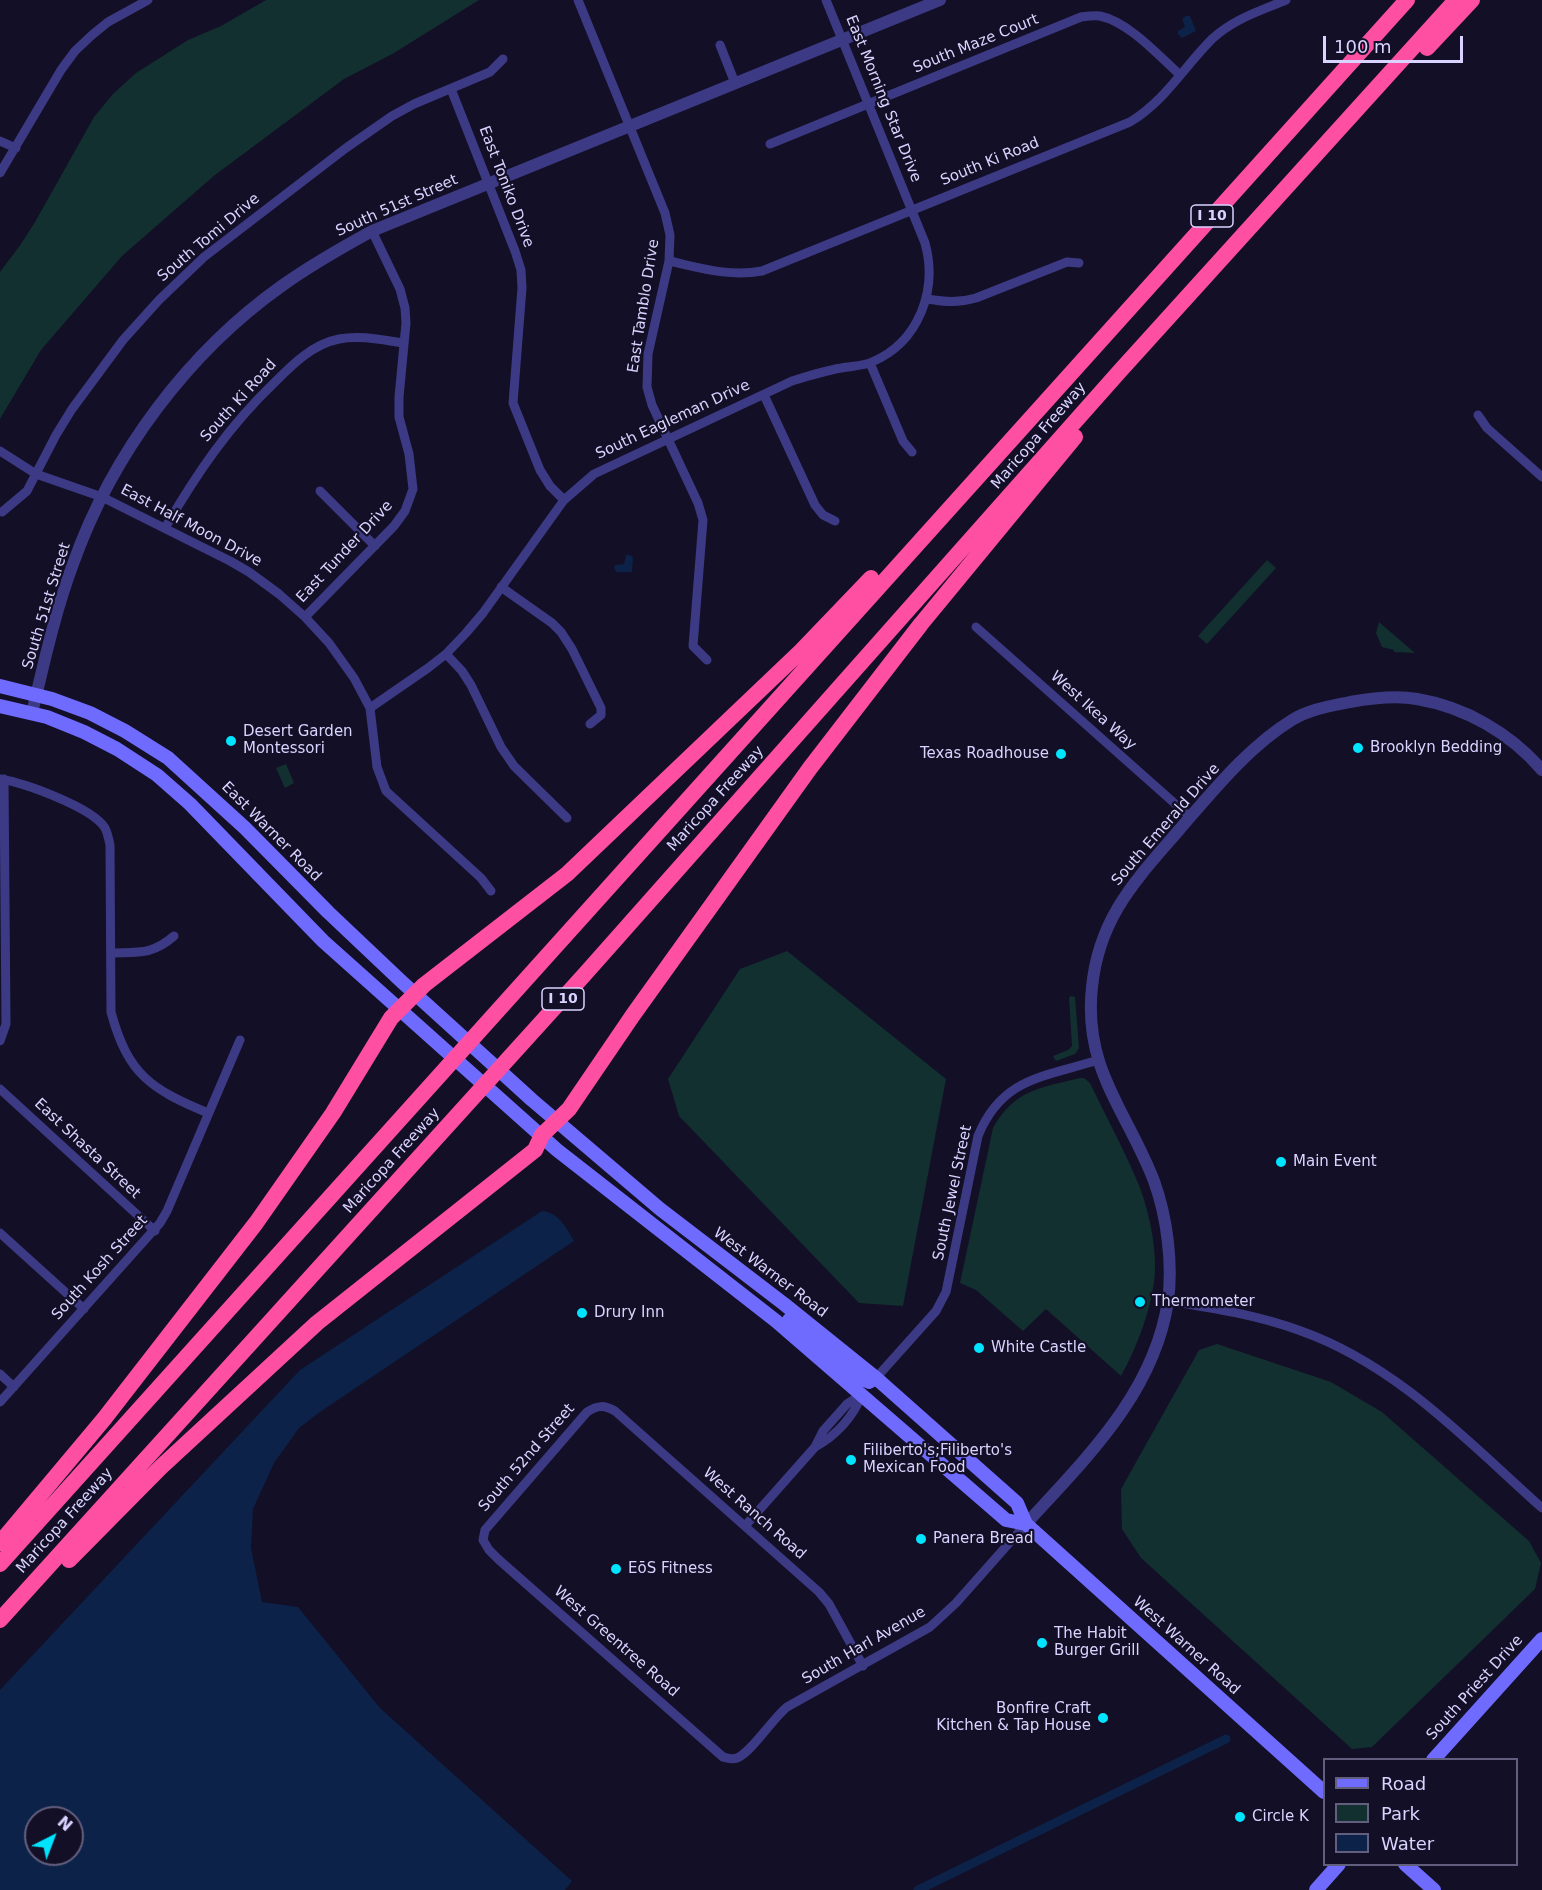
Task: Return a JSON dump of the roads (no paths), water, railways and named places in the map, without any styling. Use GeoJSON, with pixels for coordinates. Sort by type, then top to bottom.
{"type":"FeatureCollection","features":[{"type":"Feature","properties":{"kind":"highway","name":"Maricopa Freeway"},"geometry":{"type":"LineString","coordinates":[[0,1564],[1407,0]]}},
{"type":"Feature","properties":{"kind":"highway","name":"Maricopa Freeway"},"geometry":{"type":"LineString","coordinates":[[0,1620],[578,983],[1119,372],[1456,0]]}},
{"type":"Feature","properties":{"kind":"highway"},"geometry":{"type":"LineString","coordinates":[[1376,87],[1419,57],[1472,0]]}},
{"type":"Feature","properties":{"kind":"highway"},"geometry":{"type":"LineString","coordinates":[[0,1636],[137,1490],[285,1351],[346,1299],[534,1150],[542,1135],[569,1109],[640,1005],[810,768],[921,624],[1066,450],[1119,372]]}},
{"type":"Feature","properties":{"kind":"highway"},"geometry":{"type":"LineString","coordinates":[[0,1543],[104,1419],[256,1223],[333,1113],[391,1018],[415,994],[567,874],[801,651],[870,579],[990,446],[1017,432]]}},
{"type":"Feature","properties":{"kind":"main road","name":"East Warner Road"},"geometry":{"type":"LineString","coordinates":[[0,686],[37,695],[90,713],[125,731],[168,758],[245,828],[328,912],[483,1056]]}},
{"type":"Feature","properties":{"kind":"main road"},"geometry":{"type":"LineString","coordinates":[[0,706],[32,713],[84,732],[117,749],[157,775],[190,804],[323,941],[399,1010]]}},
{"type":"Feature","properties":{"kind":"main road"},"geometry":{"type":"LineString","coordinates":[[172,788],[184,772]]}},
{"type":"Feature","properties":{"kind":"main road","name":"West Warner Road"},"geometry":{"type":"LineString","coordinates":[[399,1010],[557,1150],[761,1308],[1006,1520],[1026,1524]]}},
{"type":"Feature","properties":{"kind":"main road","name":"West Warner Road"},"geometry":{"type":"LineString","coordinates":[[483,1056],[660,1209],[876,1378],[1017,1503],[1026,1524],[1323,1791]]}},
{"type":"Feature","properties":{"kind":"main road"},"geometry":{"type":"LineString","coordinates":[[761,1308],[771,1307],[782,1314],[858,1377],[869,1382],[876,1378]]}},
{"type":"Feature","properties":{"kind":"main road","name":"South Priest Drive"},"geometry":{"type":"LineString","coordinates":[[1435,1758],[1542,1639]]}},
{"type":"Feature","properties":{"kind":"main road"},"geometry":{"type":"LineString","coordinates":[[1316,1890],[1337,1866]]}},
{"type":"Feature","properties":{"kind":"main road"},"geometry":{"type":"LineString","coordinates":[[1408,1866],[1434,1890]]}},
{"type":"Feature","properties":{"kind":"street"},"geometry":{"type":"LineString","coordinates":[[0,173],[61,70],[75,51],[108,22],[148,0]]}},
{"type":"Feature","properties":{"kind":"street","name":"East Tamblo Drive"},"geometry":{"type":"LineString","coordinates":[[578,0],[665,213],[670,235],[669,261],[646,368],[647,387],[652,405],[698,503],[703,520],[693,646],[706,660]]}},
{"type":"Feature","properties":{"kind":"street","name":"East Morning Star Drive"},"geometry":{"type":"LineString","coordinates":[[826,0],[912,210]]}},
{"type":"Feature","properties":{"kind":"street","name":"South 51st Street"},"geometry":{"type":"LineString","coordinates":[[32,713],[68,577],[102,497],[138,435],[162,402],[193,366],[230,328],[281,286],[325,256],[372,231],[940,0]]}},
{"type":"Feature","properties":{"kind":"street","name":"South Ki Road"},"geometry":{"type":"LineString","coordinates":[[669,261],[720,272],[741,274],[762,271],[1130,122],[1158,102],[1212,39],[1239,19],[1286,0]]}},
{"type":"Feature","properties":{"kind":"street","name":"South Maze Court"},"geometry":{"type":"LineString","coordinates":[[770,144],[1081,17],[1097,15],[1113,19],[1129,30],[1180,75]]}},
{"type":"Feature","properties":{"kind":"street"},"geometry":{"type":"LineString","coordinates":[[720,45],[735,83]]}},
{"type":"Feature","properties":{"kind":"street","name":"South Tomi Drive"},"geometry":{"type":"LineString","coordinates":[[2,512],[27,491],[56,435],[99,370],[142,317],[204,257],[368,132],[414,104],[490,72],[503,59]]}},
{"type":"Feature","properties":{"kind":"street","name":"East Toniko Drive"},"geometry":{"type":"LineString","coordinates":[[451,89],[516,251],[521,270],[522,304],[513,403],[540,470],[550,486],[564,500]]}},
{"type":"Feature","properties":{"kind":"street"},"geometry":{"type":"LineString","coordinates":[[0,141],[16,148]]}},
{"type":"Feature","properties":{"kind":"street","name":"South Eagleman Drive"},"geometry":{"type":"LineString","coordinates":[[370,708],[446,654],[483,613],[564,500],[594,474],[792,381],[818,373],[870,363],[888,353],[902,341],[918,318],[927,299],[930,260],[912,210]]}},
{"type":"Feature","properties":{"kind":"street","name":"East Tunder Drive"},"geometry":{"type":"LineString","coordinates":[[304,617],[394,526],[405,511],[413,489],[409,454],[399,417],[406,323],[405,308],[400,289],[372,231]]}},
{"type":"Feature","properties":{"kind":"street"},"geometry":{"type":"LineString","coordinates":[[927,299],[947,303],[962,302],[1067,262],[1079,263]]}},
{"type":"Feature","properties":{"kind":"street","name":"South Ki Road"},"geometry":{"type":"LineString","coordinates":[[165,528],[214,450],[293,363],[316,347],[339,339],[363,337],[403,343]]}},
{"type":"Feature","properties":{"kind":"street"},"geometry":{"type":"LineString","coordinates":[[870,363],[903,441],[912,452]]}},
{"type":"Feature","properties":{"kind":"street"},"geometry":{"type":"LineString","coordinates":[[764,395],[815,505],[823,515],[835,521]]}},
{"type":"Feature","properties":{"kind":"street"},"geometry":{"type":"LineString","coordinates":[[1478,415],[1488,428],[1542,477]]}},
{"type":"Feature","properties":{"kind":"street","name":"East Half Moon Drive"},"geometry":{"type":"LineString","coordinates":[[0,451],[36,474],[102,497],[165,528],[249,572],[279,594],[328,643],[349,671],[370,708],[376,767],[386,791],[481,878],[491,891]]}},
{"type":"Feature","properties":{"kind":"street"},"geometry":{"type":"LineString","coordinates":[[320,491],[375,546]]}},
{"type":"Feature","properties":{"kind":"street"},"geometry":{"type":"LineString","coordinates":[[501,587],[552,622],[572,649],[601,708],[601,715],[590,724]]}},
{"type":"Feature","properties":{"kind":"street","name":"West Ikea Way"},"geometry":{"type":"LineString","coordinates":[[976,627],[1190,817]]}},
{"type":"Feature","properties":{"kind":"street"},"geometry":{"type":"LineString","coordinates":[[446,654],[471,685],[501,747],[514,765],[567,818]]}},
{"type":"Feature","properties":{"kind":"street","name":"South Emerald Drive"},"geometry":{"type":"LineString","coordinates":[[1026,1524],[1104,1437],[1130,1400],[1150,1362],[1168,1301],[1165,1223],[1155,1184],[1110,1092],[1098,1060],[1094,1040],[1091,1003],[1094,971],[1099,949],[1114,912],[1128,889],[1245,758],[1268,737],[1296,718],[1326,706],[1375,698],[1397,698],[1418,699],[1459,711],[1495,728],[1509,738],[1542,770]]}},
{"type":"Feature","properties":{"kind":"street"},"geometry":{"type":"LineString","coordinates":[[0,1041],[6,1024],[2,779],[40,790],[64,801],[94,816],[105,828],[110,845],[111,1012],[118,1037],[131,1062],[150,1082],[170,1097],[208,1113]]}},
{"type":"Feature","properties":{"kind":"street"},"geometry":{"type":"LineString","coordinates":[[111,953],[150,951],[162,946],[174,936]]}},
{"type":"Feature","properties":{"kind":"street","name":"South Kosh Street"},"geometry":{"type":"LineString","coordinates":[[0,1402],[155,1231],[167,1211],[240,1040]]}},
{"type":"Feature","properties":{"kind":"street","name":"South Jewel Street"},"geometry":{"type":"LineString","coordinates":[[876,1378],[936,1311],[946,1292],[978,1136],[994,1106],[1005,1095],[1028,1081],[1098,1060]]}},
{"type":"Feature","properties":{"kind":"street","name":"East Shasta Street"},"geometry":{"type":"LineString","coordinates":[[0,1089],[155,1231]]}},
{"type":"Feature","properties":{"kind":"street"},"geometry":{"type":"LineString","coordinates":[[0,1233],[84,1309]]}},
{"type":"Feature","properties":{"kind":"street"},"geometry":{"type":"LineString","coordinates":[[1168,1301],[1228,1310],[1275,1322],[1303,1331],[1357,1356],[1416,1396],[1542,1508]]}},
{"type":"Feature","properties":{"kind":"street"},"geometry":{"type":"LineString","coordinates":[[0,1374],[14,1387]]}},
{"type":"Feature","properties":{"kind":"street"},"geometry":{"type":"LineString","coordinates":[[745,1526],[815,1447],[829,1439],[857,1408],[862,1394]]}},
{"type":"Feature","properties":{"kind":"street","name":"West Ranch Road"},"geometry":{"type":"LineString","coordinates":[[602,1406],[615,1411],[819,1592],[829,1604],[863,1666]]}},
{"type":"Feature","properties":{"kind":"street","name":"South 52nd Street"},"geometry":{"type":"LineString","coordinates":[[483,1540],[485,1530],[491,1522],[587,1412],[602,1406]]}},
{"type":"Feature","properties":{"kind":"street","name":"South Harl Avenue"},"geometry":{"type":"LineString","coordinates":[[735,1759],[747,1751],[787,1707],[863,1666],[938,1621],[1026,1524]]}},
{"type":"Feature","properties":{"kind":"street","name":"West Greentree Road"},"geometry":{"type":"LineString","coordinates":[[483,1540],[489,1550],[723,1757],[735,1759]]}},
{"type":"Feature","properties":{"kind":"water"},"geometry":{"type":"Polygon","coordinates":[[[1190,16],[1196,31],[1182,38],[1178,31],[1185,27],[1182,19],[1190,16]]]}},
{"type":"Feature","properties":{"kind":"water"},"geometry":{"type":"Polygon","coordinates":[[[626,555],[633,557],[632,572],[616,572],[614,567],[624,564],[626,555]]]}},
{"type":"Feature","properties":{"kind":"water"},"geometry":{"type":"Polygon","coordinates":[[[542,1211],[553,1214],[565,1226],[574,1241],[299,1428],[274,1463],[253,1509],[251,1548],[262,1602],[298,1607],[380,1708],[572,1881],[565,1890],[0,1890],[0,1690],[300,1370],[542,1211]]]}},
{"type":"Feature","properties":{"kind":"waterway"},"geometry":{"type":"LineString","coordinates":[[918,1890],[1226,1739]]}},
{"type":"Feature","properties":{"kind":"place","name":"Desert Garden Montessori"},"geometry":{"type":"Point","coordinates":[231,741]}},
{"type":"Feature","properties":{"kind":"place","name":"Brooklyn Bedding"},"geometry":{"type":"Point","coordinates":[1358,748]}},
{"type":"Feature","properties":{"kind":"place","name":"Texas Roadhouse"},"geometry":{"type":"Point","coordinates":[1061,754]}},
{"type":"Feature","properties":{"kind":"place","name":"Main Event"},"geometry":{"type":"Point","coordinates":[1281,1162]}},
{"type":"Feature","properties":{"kind":"place","name":"Thermometer"},"geometry":{"type":"Point","coordinates":[1140,1302]}},
{"type":"Feature","properties":{"kind":"place","name":"Drury Inn"},"geometry":{"type":"Point","coordinates":[582,1313]}},
{"type":"Feature","properties":{"kind":"place","name":"White Castle"},"geometry":{"type":"Point","coordinates":[979,1348]}},
{"type":"Feature","properties":{"kind":"place","name":"Filiberto's;Filiberto's Mexican Food"},"geometry":{"type":"Point","coordinates":[851,1460]}},
{"type":"Feature","properties":{"kind":"place","name":"Panera Bread"},"geometry":{"type":"Point","coordinates":[921,1539]}},
{"type":"Feature","properties":{"kind":"place","name":"EōS Fitness"},"geometry":{"type":"Point","coordinates":[616,1569]}},
{"type":"Feature","properties":{"kind":"place","name":"The Habit Burger Grill"},"geometry":{"type":"Point","coordinates":[1042,1643]}},
{"type":"Feature","properties":{"kind":"place","name":"Bonfire Craft Kitchen & Tap House"},"geometry":{"type":"Point","coordinates":[1103,1718]}},
{"type":"Feature","properties":{"kind":"place","name":"Circle K"},"geometry":{"type":"Point","coordinates":[1240,1817]}}]}
